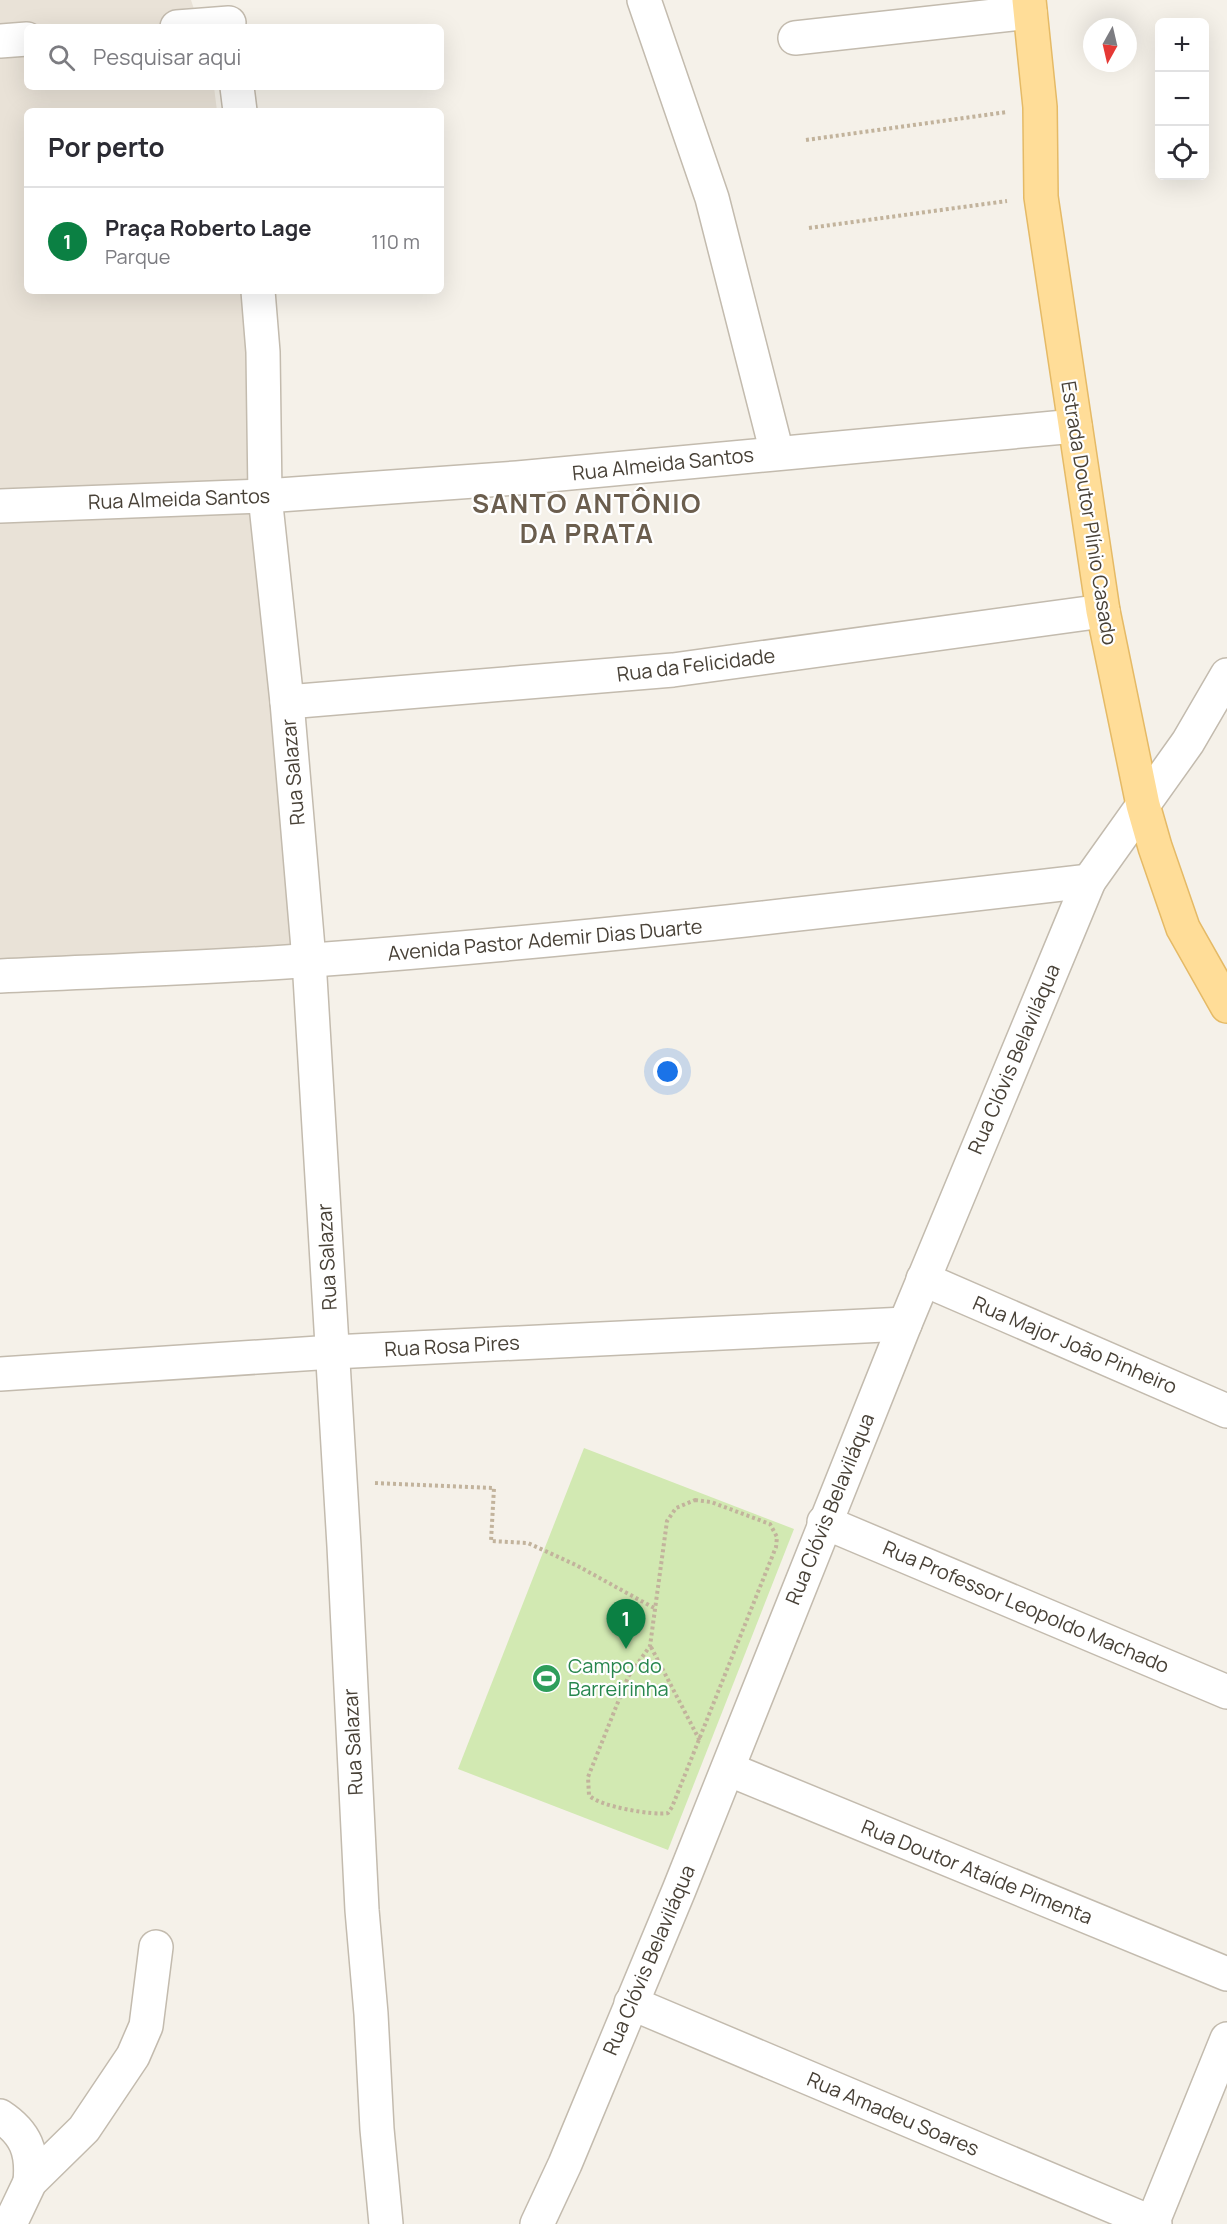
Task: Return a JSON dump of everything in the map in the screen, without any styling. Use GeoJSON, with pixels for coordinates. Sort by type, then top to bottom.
{"type":"FeatureCollection","features":[{"type":"Feature","properties":{"kind":"main road","name":"Estrada Doutor Plínio Casado"},"geometry":{"type":"LineString","coordinates":[[1030,6],[1040,107],[1041,197],[1103,611],[1143,805],[1155,847],[1183,928],[1227,1006]]}},
{"type":"Feature","properties":{"kind":"street"},"geometry":{"type":"LineString","coordinates":[[644,0],[711,198],[777,453]]}},
{"type":"Feature","properties":{"kind":"street"},"geometry":{"type":"LineString","coordinates":[[795,38],[1030,6]]}},
{"type":"Feature","properties":{"kind":"street"},"geometry":{"type":"LineString","coordinates":[[192,24],[227,17]]}},
{"type":"Feature","properties":{"kind":"street"},"geometry":{"type":"LineString","coordinates":[[0,41],[24,39]]}},
{"type":"Feature","properties":{"kind":"street"},"geometry":{"type":"LineString","coordinates":[[237,90],[240,108]]}},
{"type":"Feature","properties":{"kind":"street","name":"Rua Salazar"},"geometry":{"type":"LineString","coordinates":[[258,294],[263,352],[265,496],[287,702],[309,960],[333,1352],[362,1910],[386,2224]]}},
{"type":"Feature","properties":{"kind":"street","name":"Rua Almeida Santos"},"geometry":{"type":"LineString","coordinates":[[0,506],[265,496],[517,478],[1075,426]]}},
{"type":"Feature","properties":{"kind":"street","name":"Rua da Felicidade"},"geometry":{"type":"LineString","coordinates":[[287,702],[673,670],[1103,611]]}},
{"type":"Feature","properties":{"kind":"street","name":"Rua Clóvis Belaviláqua"},"geometry":{"type":"LineString","coordinates":[[537,2224],[565,2164],[728,1769],[824,1522],[1089,881],[1188,742],[1227,675]]}},
{"type":"Feature","properties":{"kind":"street","name":"Avenida Pastor Ademir Dias Duarte"},"geometry":{"type":"LineString","coordinates":[[0,976],[309,960],[715,924],[1089,881]]}},
{"type":"Feature","properties":{"kind":"street","name":"Rua Major João Pinheiro"},"geometry":{"type":"LineString","coordinates":[[923,1279],[1227,1411]]}},
{"type":"Feature","properties":{"kind":"street","name":"Rua Rosa Pires"},"geometry":{"type":"LineString","coordinates":[[0,1374],[333,1352],[905,1324]]}},
{"type":"Feature","properties":{"kind":"street","name":"Rua Professor Leopoldo Machado"},"geometry":{"type":"LineString","coordinates":[[824,1522],[1227,1692]]}},
{"type":"Feature","properties":{"kind":"street","name":"Rua Doutor Ataíde Pimenta"},"geometry":{"type":"LineString","coordinates":[[728,1769],[1227,1974]]}},
{"type":"Feature","properties":{"kind":"street"},"geometry":{"type":"LineString","coordinates":[[30,2182],[84,2129],[133,2056],[146,2026],[156,1947]]}},
{"type":"Feature","properties":{"kind":"street","name":"Rua Amadeu Soares"},"geometry":{"type":"LineString","coordinates":[[631,2003],[1153,2224]]}},
{"type":"Feature","properties":{"kind":"street"},"geometry":{"type":"LineString","coordinates":[[1153,2224],[1227,2039]]}},
{"type":"Feature","properties":{"kind":"street"},"geometry":{"type":"LineString","coordinates":[[0,2116],[27,2143],[32,2167],[30,2182],[10,2224]]}},
{"type":"Feature","properties":{"kind":"path"},"geometry":{"type":"LineString","coordinates":[[806,141],[1040,107]]}},
{"type":"Feature","properties":{"kind":"path"},"geometry":{"type":"LineString","coordinates":[[809,228],[1041,197]]}},
{"type":"Feature","properties":{"kind":"path"},"geometry":{"type":"LineString","coordinates":[[340,1481],[494,1488],[491,1541],[528,1543],[576,1565],[656,1609]]}},
{"type":"Feature","properties":{"kind":"path"},"geometry":{"type":"LineString","coordinates":[[694,1500],[711,1502],[770,1524],[775,1530],[776,1547],[699,1740],[668,1813],[655,1814],[598,1803],[589,1795],[587,1787],[592,1766],[628,1677],[650,1646],[656,1609],[667,1521],[676,1508],[694,1500]]}},
{"type":"Feature","properties":{"kind":"path"},"geometry":{"type":"LineString","coordinates":[[650,1646],[699,1740]]}},
{"type":"Feature","properties":{"kind":"shaded area"},"geometry":{"type":"Polygon","coordinates":[[[0,0],[191,0],[199,24],[24,24],[24,90],[214,90],[217,108],[24,108],[24,294],[244,294],[298,948],[0,972],[0,0]]]}},
{"type":"Feature","properties":{"kind":"green space"},"geometry":{"type":"Polygon","coordinates":[[[584,1448],[794,1529],[668,1850],[458,1769],[584,1448]]]}},
{"type":"Feature","properties":{"kind":"place","name":"Praça Roberto Lage"},"geometry":{"type":"Point","coordinates":[626,1649]}},
{"type":"Feature","properties":{"kind":"place","name":"Campo do Barreirinha"},"geometry":{"type":"Point","coordinates":[547,1678]}},
{"type":"Feature","properties":{"kind":"district","name":"SANTO ANTÔNIO DA PRATA"},"geometry":{"type":"Point","coordinates":[587,519]}}]}
